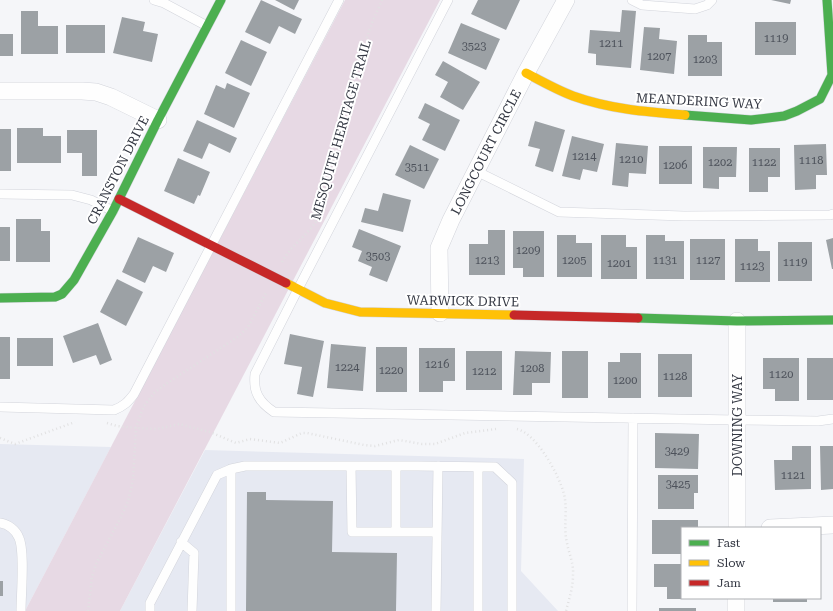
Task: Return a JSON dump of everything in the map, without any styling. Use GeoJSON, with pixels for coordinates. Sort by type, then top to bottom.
{"type":"FeatureCollection","features":[{"type":"Feature","properties":{"kind":"street","name":"CRANSTON DRIVE"},"geometry":{"type":"LineString","coordinates":[[0,298],[43,298],[55,296],[62,294],[74,280],[113,211],[158,120],[221,0]]}},
{"type":"Feature","properties":{"kind":"street","name":"LONGCOURT CIRCLE"},"geometry":{"type":"LineString","coordinates":[[440,313],[439,248],[451,220],[526,73],[566,0]]}},
{"type":"Feature","properties":{"kind":"street","name":"MEANDERING WAY"},"geometry":{"type":"LineString","coordinates":[[526,73],[573,96],[630,110],[751,120],[784,116],[820,99],[832,75],[827,0]]}},
{"type":"Feature","properties":{"kind":"street"},"geometry":{"type":"LineString","coordinates":[[0,91],[96,92],[158,120]]}},
{"type":"Feature","properties":{"kind":"street","name":"WARWICK DRIVE"},"geometry":{"type":"LineString","coordinates":[[119,199],[325,303],[360,312],[738,321],[833,320]]}},
{"type":"Feature","properties":{"kind":"street","name":"DOWNING WAY"},"geometry":{"type":"LineString","coordinates":[[737,527],[738,321]]}},
{"type":"Feature","properties":{"kind":"street"},"geometry":{"type":"LineString","coordinates":[[791,527],[833,525]]}},
{"type":"Feature","properties":{"kind":"street"},"geometry":{"type":"LineString","coordinates":[[736,599],[736,611]]}},
{"type":"Feature","properties":{"kind":"lane"},"geometry":{"type":"LineString","coordinates":[[154,0],[164,3],[207,26]]}},
{"type":"Feature","properties":{"kind":"lane"},"geometry":{"type":"LineString","coordinates":[[0,407],[114,410],[123,407],[128,403],[212,246],[339,0]]}},
{"type":"Feature","properties":{"kind":"lane"},"geometry":{"type":"LineString","coordinates":[[448,0],[255,374],[254,385],[258,398],[265,406],[274,412],[818,421],[833,418]]}},
{"type":"Feature","properties":{"kind":"lane"},"geometry":{"type":"LineString","coordinates":[[632,0],[642,5],[695,9],[712,0]]}},
{"type":"Feature","properties":{"kind":"lane"},"geometry":{"type":"LineString","coordinates":[[476,171],[559,212],[684,216],[833,214]]}},
{"type":"Feature","properties":{"kind":"lane"},"geometry":{"type":"LineString","coordinates":[[0,194],[72,195],[91,200],[113,211]]}},
{"type":"Feature","properties":{"kind":"lane"},"geometry":{"type":"LineString","coordinates":[[632,611],[633,418]]}},
{"type":"Feature","properties":{"kind":"lane"},"geometry":{"type":"LineString","coordinates":[[150,611],[150,603],[217,475],[231,468],[245,466],[438,466],[495,467],[512,484],[512,611]]}},
{"type":"Feature","properties":{"kind":"lane"},"geometry":{"type":"LineString","coordinates":[[351,466],[352,532],[437,532]]}},
{"type":"Feature","properties":{"kind":"lane"},"geometry":{"type":"LineString","coordinates":[[396,466],[396,532]]}},
{"type":"Feature","properties":{"kind":"lane"},"geometry":{"type":"LineString","coordinates":[[436,611],[438,466]]}},
{"type":"Feature","properties":{"kind":"lane"},"geometry":{"type":"LineString","coordinates":[[478,467],[478,611]]}},
{"type":"Feature","properties":{"kind":"lane"},"geometry":{"type":"LineString","coordinates":[[231,468],[231,611]]}},
{"type":"Feature","properties":{"kind":"lane"},"geometry":{"type":"LineString","coordinates":[[0,523],[10,527],[18,535],[21,543],[21,611]]}},
{"type":"Feature","properties":{"kind":"lane"},"geometry":{"type":"LineString","coordinates":[[182,542],[194,553],[192,611]]}},
{"type":"Feature","properties":{"kind":"path","name":"MESQUITE HERITAGE TRAIL"},"geometry":{"type":"LineString","coordinates":[[88,611],[89,592],[96,564],[122,517],[128,501],[133,481],[136,428],[144,406],[154,393],[163,386],[239,336],[248,327],[287,253],[316,222],[320,214],[356,68],[382,0]]}},
{"type":"Feature","properties":{"kind":"shaded area"},"geometry":{"type":"Polygon","coordinates":[[[345,0],[440,0],[120,611],[25,611],[345,0]]]}},
{"type":"Feature","properties":{"kind":"shaded area"},"geometry":{"type":"Polygon","coordinates":[[[0,444],[111,447],[25,611],[0,611],[0,444]]]}},
{"type":"Feature","properties":{"kind":"shaded area"},"geometry":{"type":"Polygon","coordinates":[[[205,450],[524,459],[521,571],[558,611],[120,611],[205,450]]]}},
{"type":"Feature","properties":{"kind":"building"},"geometry":{"type":"Polygon","coordinates":[[[261,0],[302,19],[295,34],[279,26],[270,44],[245,32],[261,0]]]}},
{"type":"Feature","properties":{"kind":"building"},"geometry":{"type":"Polygon","coordinates":[[[275,0],[299,0],[294,10],[275,0]]]}},
{"type":"Feature","properties":{"kind":"building"},"geometry":{"type":"Polygon","coordinates":[[[478,0],[520,0],[506,30],[471,14],[478,0]]]}},
{"type":"Feature","properties":{"kind":"building"},"geometry":{"type":"Polygon","coordinates":[[[771,0],[791,0],[790,4],[771,0]]]}},
{"type":"Feature","properties":{"kind":"building"},"geometry":{"type":"Polygon","coordinates":[[[622,10],[636,11],[631,68],[596,65],[596,54],[588,53],[590,30],[620,32],[622,10]]]}},
{"type":"Feature","properties":{"kind":"building"},"geometry":{"type":"Polygon","coordinates":[[[21,11],[38,11],[38,26],[58,26],[58,54],[21,54],[21,11]]]}},
{"type":"Feature","properties":{"kind":"building"},"geometry":{"type":"Polygon","coordinates":[[[122,17],[145,22],[143,31],[158,34],[152,62],[113,53],[122,17]]]}},
{"type":"Feature","properties":{"kind":"building"},"geometry":{"type":"Polygon","coordinates":[[[755,22],[796,22],[796,55],[755,55],[755,22]]]}},
{"type":"Feature","properties":{"kind":"building"},"geometry":{"type":"Polygon","coordinates":[[[461,23],[500,39],[486,70],[448,53],[461,23]]]}},
{"type":"Feature","properties":{"kind":"building"},"geometry":{"type":"Polygon","coordinates":[[[66,25],[105,25],[105,53],[66,53],[66,25]]]}},
{"type":"Feature","properties":{"kind":"building"},"geometry":{"type":"Polygon","coordinates":[[[644,27],[660,28],[659,39],[677,41],[674,74],[640,70],[644,27]]]}},
{"type":"Feature","properties":{"kind":"building"},"geometry":{"type":"Polygon","coordinates":[[[0,34],[13,34],[13,56],[0,56],[0,34]]]}},
{"type":"Feature","properties":{"kind":"building"},"geometry":{"type":"Polygon","coordinates":[[[688,35],[707,35],[707,42],[722,42],[722,76],[688,76],[688,35]]]}},
{"type":"Feature","properties":{"kind":"building"},"geometry":{"type":"Polygon","coordinates":[[[241,40],[267,52],[251,86],[225,73],[241,40]]]}},
{"type":"Feature","properties":{"kind":"building"},"geometry":{"type":"Polygon","coordinates":[[[443,61],[480,82],[463,110],[440,97],[448,82],[435,75],[443,61]]]}},
{"type":"Feature","properties":{"kind":"building"},"geometry":{"type":"Polygon","coordinates":[[[227,83],[250,93],[234,128],[204,114],[216,85],[225,89],[227,83]]]}},
{"type":"Feature","properties":{"kind":"building"},"geometry":{"type":"Polygon","coordinates":[[[425,103],[460,120],[445,151],[422,140],[430,124],[418,118],[425,103]]]}},
{"type":"Feature","properties":{"kind":"building"},"geometry":{"type":"Polygon","coordinates":[[[197,120],[237,138],[230,153],[209,143],[202,159],[183,151],[197,120]]]}},
{"type":"Feature","properties":{"kind":"building"},"geometry":{"type":"Polygon","coordinates":[[[535,121],[565,130],[553,172],[535,166],[540,149],[528,146],[535,121]]]}},
{"type":"Feature","properties":{"kind":"building"},"geometry":{"type":"Polygon","coordinates":[[[17,128],[43,128],[43,136],[61,136],[61,163],[17,163],[17,128]]]}},
{"type":"Feature","properties":{"kind":"building"},"geometry":{"type":"Polygon","coordinates":[[[0,129],[11,129],[11,171],[0,171],[0,129]]]}},
{"type":"Feature","properties":{"kind":"building"},"geometry":{"type":"Polygon","coordinates":[[[67,130],[97,130],[97,176],[82,176],[82,153],[67,153],[67,130]]]}},
{"type":"Feature","properties":{"kind":"building"},"geometry":{"type":"Polygon","coordinates":[[[572,136],[604,144],[597,172],[583,169],[580,180],[562,176],[572,136]]]}},
{"type":"Feature","properties":{"kind":"building"},"geometry":{"type":"Polygon","coordinates":[[[616,143],[648,146],[646,174],[629,173],[628,187],[612,185],[616,143]]]}},
{"type":"Feature","properties":{"kind":"building"},"geometry":{"type":"Polygon","coordinates":[[[826,144],[827,175],[816,175],[816,189],[795,190],[794,145],[826,144]]]}},
{"type":"Feature","properties":{"kind":"building"},"geometry":{"type":"Polygon","coordinates":[[[410,145],[439,159],[424,189],[395,175],[410,145]]]}},
{"type":"Feature","properties":{"kind":"building"},"geometry":{"type":"Polygon","coordinates":[[[659,146],[692,146],[692,184],[659,184],[659,146]]]}},
{"type":"Feature","properties":{"kind":"building"},"geometry":{"type":"Polygon","coordinates":[[[703,147],[737,147],[736,177],[719,177],[719,189],[703,188],[703,147]]]}},
{"type":"Feature","properties":{"kind":"building"},"geometry":{"type":"Polygon","coordinates":[[[749,148],[780,148],[780,177],[768,177],[768,192],[749,192],[749,148]]]}},
{"type":"Feature","properties":{"kind":"building"},"geometry":{"type":"Polygon","coordinates":[[[178,158],[210,172],[200,196],[198,195],[194,204],[164,191],[178,158]]]}},
{"type":"Feature","properties":{"kind":"building"},"geometry":{"type":"Polygon","coordinates":[[[383,193],[411,200],[403,232],[361,222],[365,208],[378,211],[383,193]]]}},
{"type":"Feature","properties":{"kind":"building"},"geometry":{"type":"Polygon","coordinates":[[[16,219],[41,219],[41,231],[50,231],[50,262],[16,262],[16,219]]]}},
{"type":"Feature","properties":{"kind":"building"},"geometry":{"type":"Polygon","coordinates":[[[0,227],[10,227],[10,261],[0,261],[0,227]]]}},
{"type":"Feature","properties":{"kind":"building"},"geometry":{"type":"Polygon","coordinates":[[[359,229],[401,246],[387,282],[369,275],[372,267],[358,261],[362,251],[352,247],[359,229]]]}},
{"type":"Feature","properties":{"kind":"building"},"geometry":{"type":"Polygon","coordinates":[[[488,230],[505,230],[505,275],[469,275],[469,244],[488,244],[488,230]]]}},
{"type":"Feature","properties":{"kind":"building"},"geometry":{"type":"Polygon","coordinates":[[[513,231],[544,231],[544,277],[523,277],[523,268],[513,268],[513,231]]]}},
{"type":"Feature","properties":{"kind":"building"},"geometry":{"type":"Polygon","coordinates":[[[557,235],[576,235],[576,243],[592,243],[592,277],[557,277],[557,235]]]}},
{"type":"Feature","properties":{"kind":"building"},"geometry":{"type":"Polygon","coordinates":[[[601,235],[626,235],[626,247],[637,247],[637,279],[601,279],[601,235]]]}},
{"type":"Feature","properties":{"kind":"building"},"geometry":{"type":"Polygon","coordinates":[[[646,235],[665,235],[665,241],[684,241],[684,279],[646,279],[646,235]]]}},
{"type":"Feature","properties":{"kind":"building"},"geometry":{"type":"Polygon","coordinates":[[[138,237],[174,253],[166,272],[153,266],[145,283],[122,272],[138,237]]]}},
{"type":"Feature","properties":{"kind":"building"},"geometry":{"type":"Polygon","coordinates":[[[833,238],[833,269],[832,269],[826,240],[833,238]]]}},
{"type":"Feature","properties":{"kind":"building"},"geometry":{"type":"Polygon","coordinates":[[[690,239],[725,239],[725,280],[690,280],[690,239]]]}},
{"type":"Feature","properties":{"kind":"building"},"geometry":{"type":"Polygon","coordinates":[[[735,239],[758,239],[758,251],[770,251],[770,282],[735,282],[735,239]]]}},
{"type":"Feature","properties":{"kind":"building"},"geometry":{"type":"Polygon","coordinates":[[[778,242],[812,242],[812,281],[778,281],[778,242]]]}},
{"type":"Feature","properties":{"kind":"building"},"geometry":{"type":"Polygon","coordinates":[[[117,279],[143,292],[126,326],[100,312],[117,279]]]}},
{"type":"Feature","properties":{"kind":"building"},"geometry":{"type":"Polygon","coordinates":[[[98,323],[112,360],[100,365],[96,355],[73,363],[63,336],[98,323]]]}},
{"type":"Feature","properties":{"kind":"building"},"geometry":{"type":"Polygon","coordinates":[[[290,334],[324,341],[313,397],[297,394],[302,367],[284,364],[290,334]]]}},
{"type":"Feature","properties":{"kind":"building"},"geometry":{"type":"Polygon","coordinates":[[[0,337],[10,337],[10,379],[0,379],[0,337]]]}},
{"type":"Feature","properties":{"kind":"building"},"geometry":{"type":"Polygon","coordinates":[[[17,338],[53,338],[53,366],[17,366],[17,338]]]}},
{"type":"Feature","properties":{"kind":"building"},"geometry":{"type":"Polygon","coordinates":[[[331,344],[366,347],[363,391],[327,388],[331,344]]]}},
{"type":"Feature","properties":{"kind":"building"},"geometry":{"type":"Polygon","coordinates":[[[376,347],[407,347],[407,392],[376,392],[376,347]]]}},
{"type":"Feature","properties":{"kind":"building"},"geometry":{"type":"Polygon","coordinates":[[[419,348],[455,348],[455,381],[443,381],[443,392],[419,392],[419,348]]]}},
{"type":"Feature","properties":{"kind":"building"},"geometry":{"type":"Polygon","coordinates":[[[466,351],[502,351],[502,390],[466,390],[466,351]]]}},
{"type":"Feature","properties":{"kind":"building"},"geometry":{"type":"Polygon","coordinates":[[[515,351],[551,352],[550,383],[532,383],[532,395],[513,395],[515,351]]]}},
{"type":"Feature","properties":{"kind":"building"},"geometry":{"type":"Polygon","coordinates":[[[562,351],[588,351],[588,398],[562,398],[562,351]]]}},
{"type":"Feature","properties":{"kind":"building"},"geometry":{"type":"Polygon","coordinates":[[[620,353],[641,353],[641,398],[608,398],[608,362],[620,362],[620,353]]]}},
{"type":"Feature","properties":{"kind":"building"},"geometry":{"type":"Polygon","coordinates":[[[658,354],[692,354],[692,397],[658,397],[658,354]]]}},
{"type":"Feature","properties":{"kind":"building"},"geometry":{"type":"Polygon","coordinates":[[[763,358],[799,358],[799,401],[775,401],[775,389],[763,389],[763,358]]]}},
{"type":"Feature","properties":{"kind":"building"},"geometry":{"type":"Polygon","coordinates":[[[807,358],[833,358],[833,400],[807,400],[807,358]]]}},
{"type":"Feature","properties":{"kind":"building"},"geometry":{"type":"Polygon","coordinates":[[[655,433],[699,434],[698,469],[655,468],[655,433]]]}},
{"type":"Feature","properties":{"kind":"building"},"geometry":{"type":"Polygon","coordinates":[[[792,446],[811,446],[811,489],[775,490],[774,460],[792,460],[792,446]]]}},
{"type":"Feature","properties":{"kind":"building"},"geometry":{"type":"Polygon","coordinates":[[[820,446],[833,446],[833,489],[821,490],[820,446]]]}},
{"type":"Feature","properties":{"kind":"building"},"geometry":{"type":"Polygon","coordinates":[[[658,475],[698,475],[698,493],[694,493],[694,509],[658,509],[658,475]]]}},
{"type":"Feature","properties":{"kind":"building"},"geometry":{"type":"Polygon","coordinates":[[[247,492],[266,492],[266,500],[333,501],[332,552],[397,553],[396,611],[246,611],[247,492]]]}},
{"type":"Feature","properties":{"kind":"building"},"geometry":{"type":"Polygon","coordinates":[[[652,520],[698,520],[698,527],[681,527],[681,554],[652,554],[652,520]]]}},
{"type":"Feature","properties":{"kind":"building"},"geometry":{"type":"Polygon","coordinates":[[[654,564],[681,564],[681,599],[667,599],[667,587],[654,587],[654,564]]]}},
{"type":"Feature","properties":{"kind":"building"},"geometry":{"type":"Polygon","coordinates":[[[0,581],[3,581],[3,596],[0,596],[0,581]]]}},
{"type":"Feature","properties":{"kind":"building"},"geometry":{"type":"Polygon","coordinates":[[[773,599],[807,599],[807,602],[773,602],[773,599]]]}},
{"type":"Feature","properties":{"kind":"building"},"geometry":{"type":"Polygon","coordinates":[[[659,608],[696,608],[696,611],[659,611],[659,608]]]}},
{"type":"Feature","properties":{"kind":"traffic: fast"},"geometry":{"type":"LineString","coordinates":[[0,298],[55,297],[62,294],[74,280],[113,211],[158,120],[221,0]]}},
{"type":"Feature","properties":{"kind":"traffic: fast"},"geometry":{"type":"LineString","coordinates":[[685,115],[751,120],[784,116],[820,99],[832,75],[827,0]]}},
{"type":"Feature","properties":{"kind":"traffic: fast"},"geometry":{"type":"LineString","coordinates":[[638,318],[737,321],[833,320]]}},
{"type":"Feature","properties":{"kind":"traffic: slow"},"geometry":{"type":"LineString","coordinates":[[526,73],[561,91],[600,104],[657,113],[685,115]]}},
{"type":"Feature","properties":{"kind":"traffic: slow"},"geometry":{"type":"LineString","coordinates":[[286,283],[325,303],[360,312],[514,315]]}},
{"type":"Feature","properties":{"kind":"traffic: jam"},"geometry":{"type":"LineString","coordinates":[[119,199],[286,283]]}},
{"type":"Feature","properties":{"kind":"traffic: jam"},"geometry":{"type":"LineString","coordinates":[[514,315],[638,318]]}}]}
